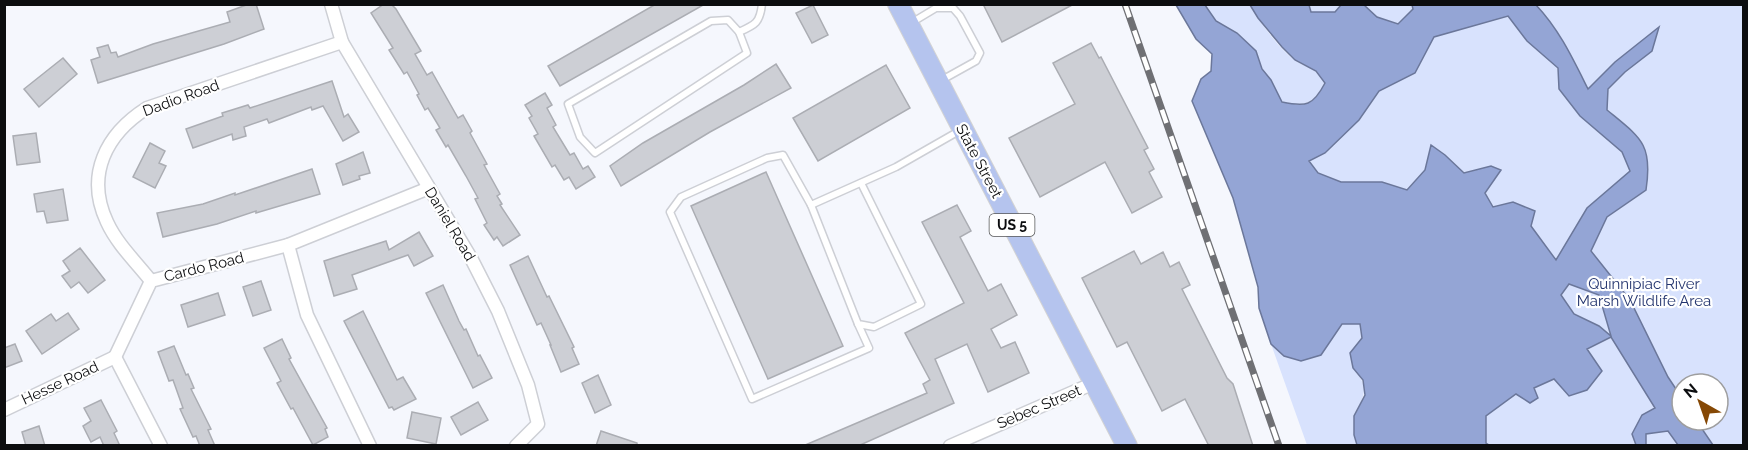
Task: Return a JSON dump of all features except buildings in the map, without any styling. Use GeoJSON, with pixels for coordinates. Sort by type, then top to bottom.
{"type":"FeatureCollection","features":[{"type":"Feature","properties":{"kind":"main road","name":"State Street"},"geometry":{"type":"LineString","coordinates":[[898,4],[1127,446]]}},
{"type":"Feature","properties":{"kind":"street","name":"Daniel Road"},"geometry":{"type":"LineString","coordinates":[[331,4],[342,42],[471,258],[498,311],[528,385],[538,424],[516,446]]}},
{"type":"Feature","properties":{"kind":"street","name":"Dadio Road"},"geometry":{"type":"LineString","coordinates":[[151,281],[117,239],[100,204],[99,174],[106,151],[117,131],[147,108],[342,42]]}},
{"type":"Feature","properties":{"kind":"street","name":"Cardo Road"},"geometry":{"type":"LineString","coordinates":[[115,357],[151,281],[288,245],[429,188]]}},
{"type":"Feature","properties":{"kind":"street"},"geometry":{"type":"LineString","coordinates":[[288,245],[307,315],[370,446]]}},
{"type":"Feature","properties":{"kind":"street"},"geometry":{"type":"LineString","coordinates":[[115,357],[161,446]]}},
{"type":"Feature","properties":{"kind":"street","name":"Hesse Road"},"geometry":{"type":"LineString","coordinates":[[4,410],[115,357]]}},
{"type":"Feature","properties":{"kind":"street","name":"Sebec Street"},"geometry":{"type":"LineString","coordinates":[[950,446],[1094,383]]}},
{"type":"Feature","properties":{"kind":"lane"},"geometry":{"type":"LineString","coordinates":[[739,32],[755,25],[761,16],[762,4]]}},
{"type":"Feature","properties":{"kind":"lane"},"geometry":{"type":"LineString","coordinates":[[908,24],[936,8],[953,8],[960,16],[980,53],[976,61],[937,82]]}},
{"type":"Feature","properties":{"kind":"lane"},"geometry":{"type":"LineString","coordinates":[[728,20],[739,32],[747,53],[738,60],[595,153],[580,138],[568,104],[711,21],[728,20]]}},
{"type":"Feature","properties":{"kind":"lane"},"geometry":{"type":"LineString","coordinates":[[811,205],[896,167],[962,129]]}},
{"type":"Feature","properties":{"kind":"lane"},"geometry":{"type":"LineString","coordinates":[[783,155],[811,205],[869,348],[752,399],[670,212],[681,197],[767,158],[783,155]]}},
{"type":"Feature","properties":{"kind":"lane"},"geometry":{"type":"LineString","coordinates":[[858,324],[874,327],[921,304],[861,183]]}},
{"type":"Feature","properties":{"kind":"green space"},"geometry":{"type":"Polygon","coordinates":[[[1205,5],[1250,5],[1276,42],[1295,60],[1321,77],[1325,83],[1316,96],[1303,104],[1282,102],[1271,80],[1262,69],[1256,51],[1237,33],[1216,21],[1205,5]]]}},
{"type":"Feature","properties":{"kind":"green space"},"geometry":{"type":"Polygon","coordinates":[[[1309,5],[1341,5],[1336,12],[1311,12],[1309,5]]]}},
{"type":"Feature","properties":{"kind":"green space"},"geometry":{"type":"Polygon","coordinates":[[[1364,5],[1412,5],[1413,9],[1398,24],[1377,17],[1364,5]]]}},
{"type":"Feature","properties":{"kind":"green space","name":"Quinnipiac River Marsh Wildlife Area"},"geometry":{"type":"Polygon","coordinates":[[[1498,5],[1743,5],[1743,445],[1307,445],[1271,344],[1284,356],[1321,355],[1342,324],[1360,323],[1362,338],[1353,368],[1362,381],[1364,391],[1354,416],[1513,202],[1493,207],[1485,193],[1445,155],[1425,170],[1407,190],[1382,182],[1341,182],[1318,173],[1309,160],[1325,153],[1359,120],[1379,91],[1415,73],[1434,37],[1506,16],[1498,5]]]}},
{"type":"Feature","properties":{"kind":"water"},"geometry":{"type":"Polygon","coordinates":[[[1176,5],[1205,5],[1216,21],[1237,33],[1256,51],[1262,69],[1271,80],[1282,102],[1297,104],[1308,103],[1312,100],[1325,83],[1316,71],[1295,60],[1282,47],[1250,5],[1309,5],[1311,12],[1335,12],[1341,5],[1364,5],[1377,17],[1398,24],[1413,9],[1412,5],[1536,5],[1559,34],[1588,89],[1615,62],[1659,27],[1652,51],[1608,89],[1607,110],[1636,135],[1646,152],[1648,175],[1646,190],[1607,217],[1591,251],[1630,300],[1670,380],[1670,432],[1704,432],[1713,445],[1678,445],[1668,431],[1646,434],[1646,445],[1636,445],[1632,434],[1642,415],[1655,408],[1611,337],[1587,349],[1602,371],[1587,390],[1569,396],[1554,379],[1534,388],[1538,398],[1530,403],[1516,394],[1486,416],[1486,443],[1489,445],[1357,445],[1354,435],[1354,416],[1365,395],[1363,380],[1353,368],[1350,353],[1362,338],[1360,324],[1342,324],[1321,355],[1301,361],[1284,356],[1271,344],[1259,308],[1258,287],[1233,198],[1192,101],[1201,79],[1211,71],[1212,54],[1196,39],[1176,5]],[[1508,16],[1434,37],[1415,73],[1379,91],[1359,120],[1325,153],[1309,161],[1318,173],[1341,182],[1382,182],[1407,190],[1425,170],[1431,145],[1464,173],[1491,166],[1501,170],[1485,193],[1493,207],[1513,202],[1535,211],[1531,226],[1556,260],[1587,208],[1630,171],[1622,152],[1580,116],[1559,89],[1558,68],[1527,41],[1508,16]],[[1569,284],[1561,295],[1574,314],[1599,326],[1611,336],[1599,295],[1569,284]]]}},
{"type":"Feature","properties":{"kind":"railway"},"geometry":{"type":"LineString","coordinates":[[1125,4],[1279,446]]}}]}
